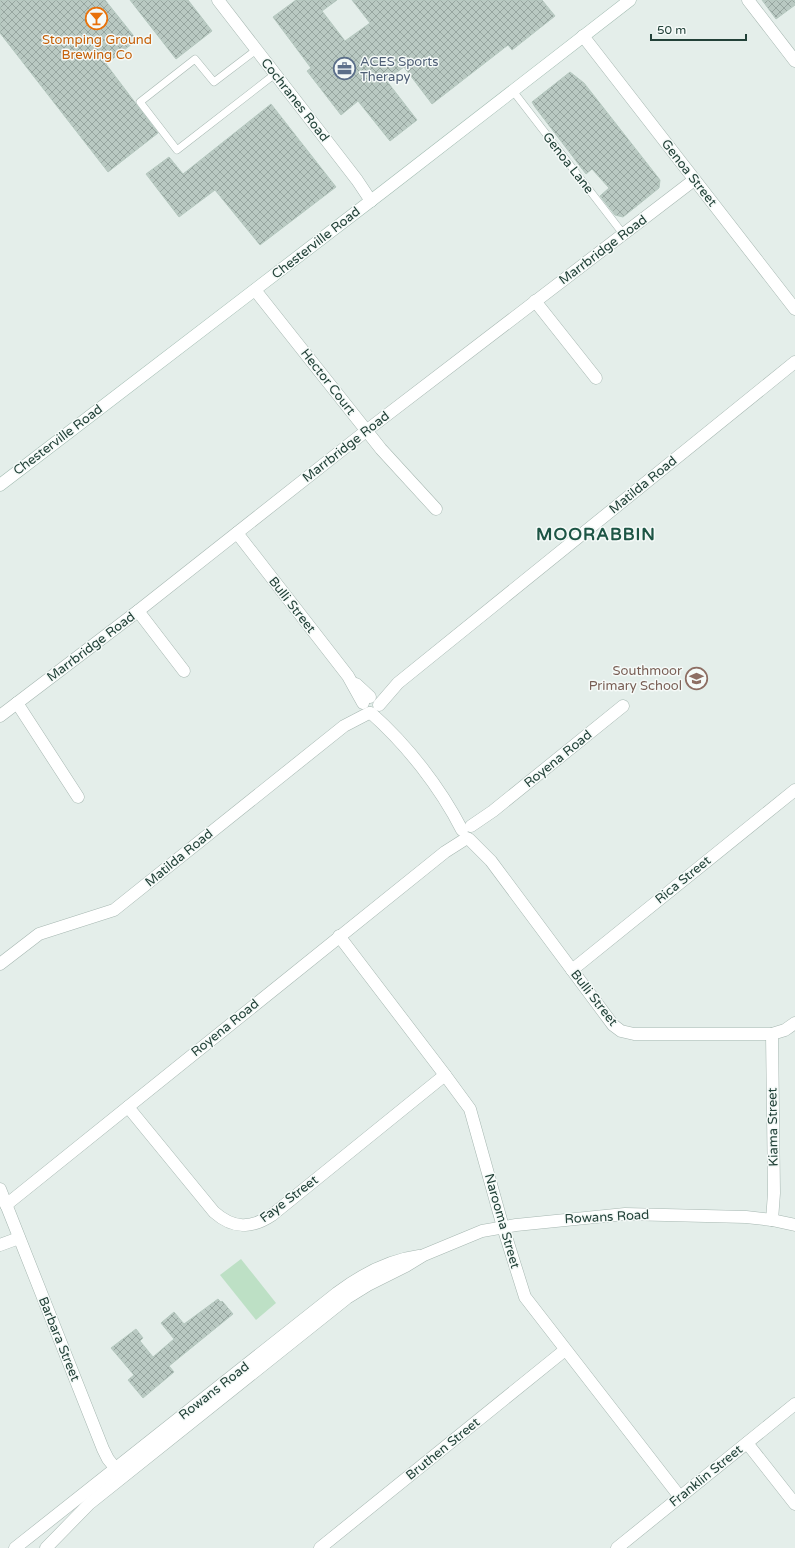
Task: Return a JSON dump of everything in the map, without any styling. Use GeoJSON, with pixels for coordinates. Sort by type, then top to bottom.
{"type":"FeatureCollection","features":[{"type":"Feature","properties":{"kind":"street","name":"Cochranes Road"},"geometry":{"type":"LineString","coordinates":[[218,0],[357,180],[371,201]]}},
{"type":"Feature","properties":{"kind":"street","name":"Chesterville Road"},"geometry":{"type":"LineString","coordinates":[[0,485],[256,290],[630,0]]}},
{"type":"Feature","properties":{"kind":"street"},"geometry":{"type":"LineString","coordinates":[[748,0],[795,61]]}},
{"type":"Feature","properties":{"kind":"street","name":"Genoa Street"},"geometry":{"type":"LineString","coordinates":[[583,36],[795,309]]}},
{"type":"Feature","properties":{"kind":"street","name":"Marrbridge Road"},"geometry":{"type":"LineString","coordinates":[[0,716],[138,611],[366,431],[694,180]]}},
{"type":"Feature","properties":{"kind":"street","name":"Hector Court"},"geometry":{"type":"LineString","coordinates":[[256,290],[381,450],[436,509]]}},
{"type":"Feature","properties":{"kind":"street"},"geometry":{"type":"LineString","coordinates":[[535,301],[596,378]]}},
{"type":"Feature","properties":{"kind":"street","name":"Matilda Road"},"geometry":{"type":"LineString","coordinates":[[0,964],[39,934],[114,910],[371,705],[795,362]]}},
{"type":"Feature","properties":{"kind":"street","name":"Bulli Street"},"geometry":{"type":"LineString","coordinates":[[237,532],[449,805],[614,1025],[621,1031],[626,1032],[772,1034],[785,1030],[795,1023]]}},
{"type":"Feature","properties":{"kind":"street"},"geometry":{"type":"LineString","coordinates":[[138,611],[184,671]]}},
{"type":"Feature","properties":{"kind":"street"},"geometry":{"type":"LineString","coordinates":[[18,703],[78,797]]}},
{"type":"Feature","properties":{"kind":"street","name":"Royena Road"},"geometry":{"type":"LineString","coordinates":[[6,1205],[445,852],[623,706]]}},
{"type":"Feature","properties":{"kind":"street","name":"Rica Street"},"geometry":{"type":"LineString","coordinates":[[572,970],[795,790]]}},
{"type":"Feature","properties":{"kind":"street","name":"Narooma Street"},"geometry":{"type":"LineString","coordinates":[[339,936],[470,1110],[525,1298],[680,1497]]}},
{"type":"Feature","properties":{"kind":"street","name":"Kiama Street"},"geometry":{"type":"LineString","coordinates":[[772,1034],[774,1193],[772,1220]]}},
{"type":"Feature","properties":{"kind":"street","name":"Faye Street"},"geometry":{"type":"LineString","coordinates":[[128,1107],[214,1212],[226,1222],[250,1225],[264,1220],[272,1215],[445,1075]]}},
{"type":"Feature","properties":{"kind":"street","name":"Barbara Street"},"geometry":{"type":"LineString","coordinates":[[0,1189],[103,1449],[116,1469]]}},
{"type":"Feature","properties":{"kind":"street","name":"Rowans Road"},"geometry":{"type":"LineString","coordinates":[[15,1548],[116,1469],[347,1298],[424,1255],[473,1234],[503,1227],[626,1214],[746,1217],[772,1220],[795,1225]]}},
{"type":"Feature","properties":{"kind":"street"},"geometry":{"type":"LineString","coordinates":[[0,1245],[19,1238]]}},
{"type":"Feature","properties":{"kind":"street","name":"Bruthen Street"},"geometry":{"type":"LineString","coordinates":[[320,1548],[565,1350]]}},
{"type":"Feature","properties":{"kind":"street","name":"Rowans Road"},"geometry":{"type":"LineString","coordinates":[[46,1548],[86,1508],[134,1469],[238,1378]]}},
{"type":"Feature","properties":{"kind":"street","name":"Franklin Street"},"geometry":{"type":"LineString","coordinates":[[616,1548],[795,1404]]}},
{"type":"Feature","properties":{"kind":"street"},"geometry":{"type":"LineString","coordinates":[[747,1443],[795,1504]]}},
{"type":"Feature","properties":{"kind":"street"},"geometry":{"type":"LineString","coordinates":[[116,1469],[134,1469]]}},
{"type":"Feature","properties":{"kind":"lane"},"geometry":{"type":"LineString","coordinates":[[256,50],[214,82],[195,59],[140,102],[177,150],[275,74]]}},
{"type":"Feature","properties":{"kind":"lane","name":"Genoa Lane"},"geometry":{"type":"LineString","coordinates":[[513,91],[624,234]]}},
{"type":"Feature","properties":{"kind":"green space"},"geometry":{"type":"Polygon","coordinates":[[[241,1259],[276,1303],[256,1320],[220,1275],[241,1259]]]}},
{"type":"Feature","properties":{"kind":"building"},"geometry":{"type":"Polygon","coordinates":[[[0,0],[105,0],[137,40],[106,64],[158,133],[108,172],[0,33],[0,0]]]}},
{"type":"Feature","properties":{"kind":"building"},"geometry":{"type":"Polygon","coordinates":[[[130,0],[188,0],[212,31],[176,59],[130,0]]]}},
{"type":"Feature","properties":{"kind":"building"},"geometry":{"type":"Polygon","coordinates":[[[296,0],[337,0],[322,11],[345,41],[370,23],[352,0],[542,0],[555,16],[512,50],[508,45],[432,104],[404,67],[386,80],[417,120],[390,141],[358,101],[341,115],[307,71],[311,68],[273,17],[296,0]]]}},
{"type":"Feature","properties":{"kind":"building"},"geometry":{"type":"Polygon","coordinates":[[[762,0],[795,0],[795,5],[776,19],[762,0]]]}},
{"type":"Feature","properties":{"kind":"building"},"geometry":{"type":"Polygon","coordinates":[[[570,72],[584,83],[660,180],[659,188],[623,217],[615,215],[600,196],[609,188],[592,169],[586,174],[532,102],[570,72]]]}},
{"type":"Feature","properties":{"kind":"building"},"geometry":{"type":"Polygon","coordinates":[[[271,104],[336,187],[260,245],[215,190],[179,217],[146,174],[169,157],[183,174],[271,104]]]}},
{"type":"Feature","properties":{"kind":"building"},"geometry":{"type":"Polygon","coordinates":[[[218,1299],[221,1302],[222,1301],[233,1314],[169,1366],[174,1372],[143,1398],[128,1380],[134,1375],[111,1348],[136,1329],[143,1338],[140,1341],[153,1357],[174,1339],[161,1323],[174,1312],[184,1324],[218,1299]]]}},
{"type":"Feature","properties":{"kind":"place","name":"Stomping Ground Brewing Co"},"geometry":{"type":"Point","coordinates":[97,18]}},
{"type":"Feature","properties":{"kind":"place","name":"ACES Sports Therapy"},"geometry":{"type":"Point","coordinates":[344,69]}},
{"type":"Feature","properties":{"kind":"place","name":"Southmoor Primary School"},"geometry":{"type":"Point","coordinates":[697,678]}},
{"type":"Feature","properties":{"kind":"district","name":"MOORABBIN"},"geometry":{"type":"Point","coordinates":[596,534]}}]}
